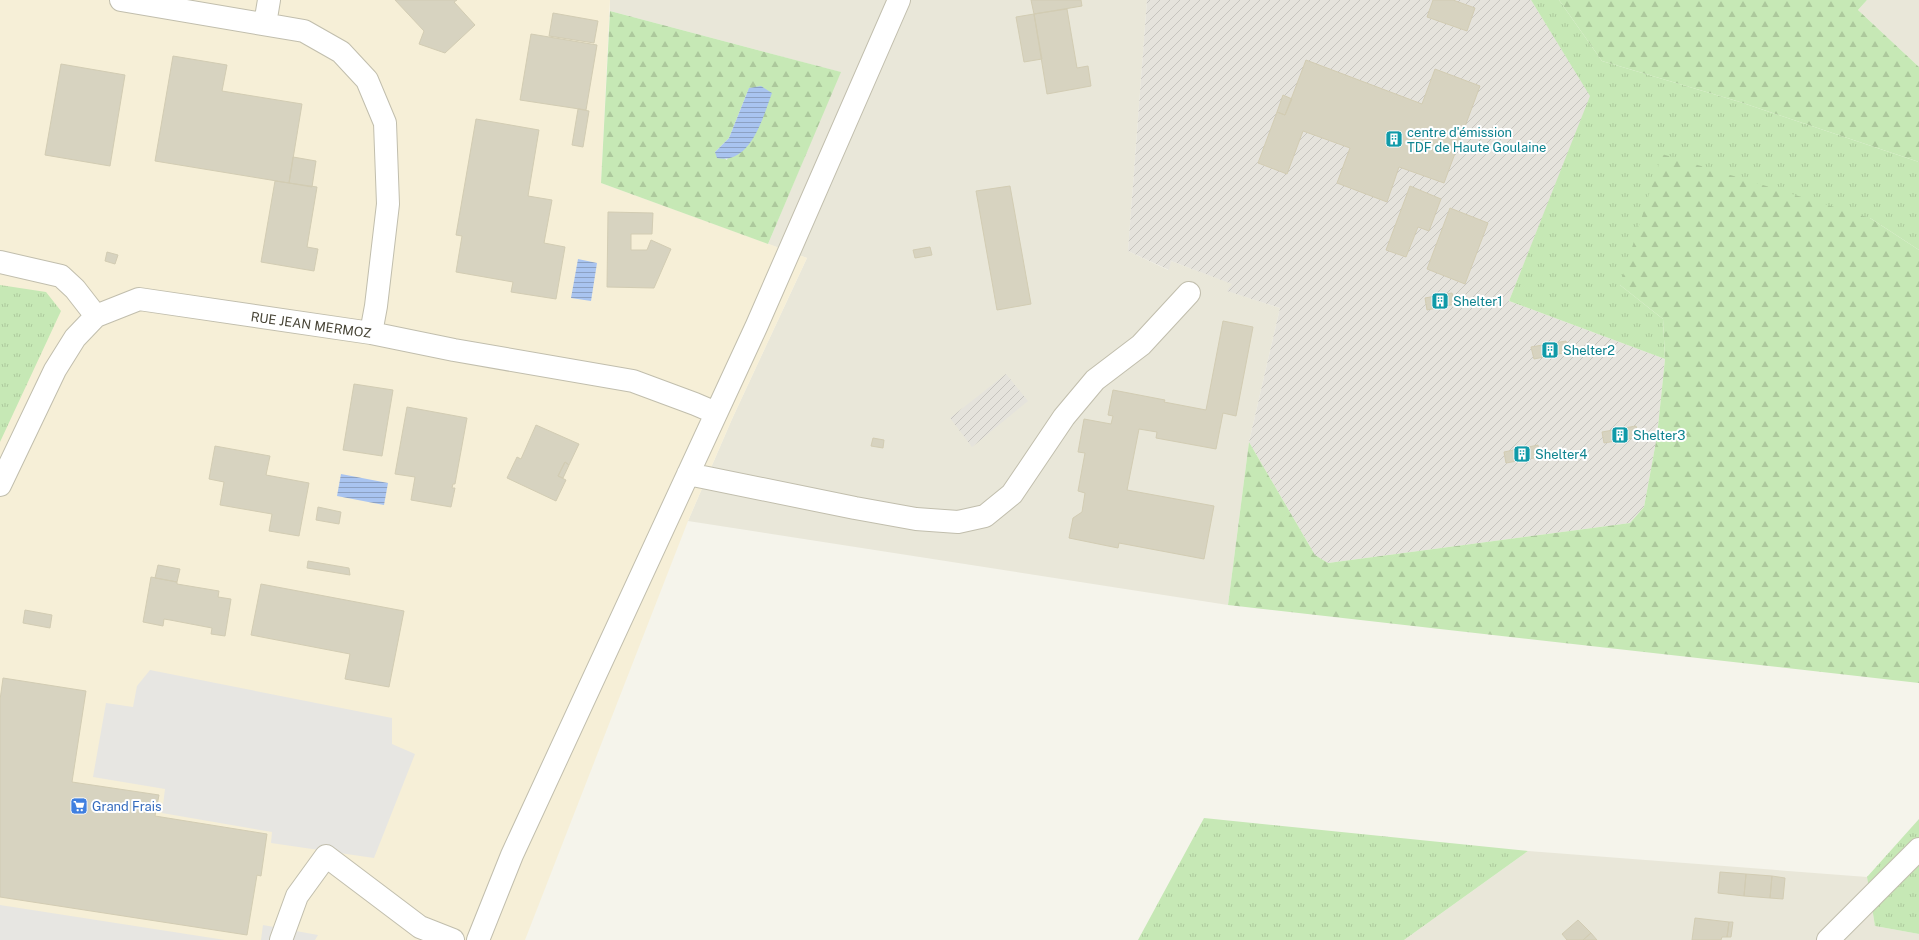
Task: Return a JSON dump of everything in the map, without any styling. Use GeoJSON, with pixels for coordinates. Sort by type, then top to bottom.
{"type":"FeatureCollection","features":[{"type":"Feature","properties":{"kind":"street"},"geometry":{"type":"LineString","coordinates":[[121,0],[304,31],[341,52],[367,80],[385,124],[388,204],[376,306],[371,333]]}},
{"type":"Feature","properties":{"kind":"street"},"geometry":{"type":"LineString","coordinates":[[265,24],[269,0]]}},
{"type":"Feature","properties":{"kind":"street"},"geometry":{"type":"LineString","coordinates":[[478,940],[512,855],[760,318],[899,0]]}},
{"type":"Feature","properties":{"kind":"street"},"geometry":{"type":"LineString","coordinates":[[0,262],[61,276],[75,289],[96,316]]}},
{"type":"Feature","properties":{"kind":"street"},"geometry":{"type":"LineString","coordinates":[[688,474],[916,519],[958,522],[985,516],[1012,494],[1064,417],[1095,380],[1141,344],[1189,293]]}},
{"type":"Feature","properties":{"kind":"street","name":"RUE JEAN MERMOZ"},"geometry":{"type":"LineString","coordinates":[[0,485],[55,370],[75,338],[96,316],[139,300],[371,333],[454,350],[633,381],[716,413]]}},
{"type":"Feature","properties":{"kind":"street"},"geometry":{"type":"LineString","coordinates":[[1828,940],[1919,849]]}},
{"type":"Feature","properties":{"kind":"street"},"geometry":{"type":"LineString","coordinates":[[281,940],[296,896],[326,856],[420,927],[453,940]]}},
{"type":"Feature","properties":{"kind":"shaded area"},"geometry":{"type":"Polygon","coordinates":[[[0,0],[610,0],[601,183],[807,258],[732,419],[688,521],[525,940],[0,940],[0,0]]]}},
{"type":"Feature","properties":{"kind":"shaded area"},"geometry":{"type":"Polygon","coordinates":[[[610,0],[1147,0],[1128,251],[1168,270],[1171,261],[1233,284],[1228,291],[1280,308],[1249,442],[1228,605],[688,521],[732,419],[807,258],[768,244],[840,72],[610,11],[610,0]]]}},
{"type":"Feature","properties":{"kind":"shaded area"},"geometry":{"type":"Polygon","coordinates":[[[1147,0],[1531,0],[1591,96],[1509,301],[1665,359],[1657,436],[1644,507],[1630,523],[1328,563],[1315,555],[1249,442],[1280,308],[1227,291],[1232,284],[1171,261],[1169,270],[1128,251],[1147,0]]]}},
{"type":"Feature","properties":{"kind":"shaded area"},"geometry":{"type":"Polygon","coordinates":[[[1867,0],[1919,0],[1919,67],[1858,10],[1867,0]]]}},
{"type":"Feature","properties":{"kind":"shaded area"},"geometry":{"type":"Polygon","coordinates":[[[1006,374],[1028,401],[972,447],[950,418],[1006,374]]]}},
{"type":"Feature","properties":{"kind":"shaded area"},"geometry":{"type":"Polygon","coordinates":[[[150,670],[392,718],[392,744],[415,754],[374,858],[271,843],[272,832],[162,813],[165,789],[93,777],[106,703],[133,707],[137,686],[150,670]]]}},
{"type":"Feature","properties":{"kind":"shaded area"},"geometry":{"type":"Polygon","coordinates":[[[1528,851],[1867,877],[1875,926],[1919,934],[1919,940],[1404,940],[1528,851]]]}},
{"type":"Feature","properties":{"kind":"shaded area"},"geometry":{"type":"Polygon","coordinates":[[[0,905],[225,940],[0,940],[0,905]]]}},
{"type":"Feature","properties":{"kind":"shaded area"},"geometry":{"type":"Polygon","coordinates":[[[263,925],[318,935],[315,940],[261,940],[263,925]]]}},
{"type":"Feature","properties":{"kind":"green space"},"geometry":{"type":"Polygon","coordinates":[[[1531,0],[1559,0],[1602,61],[1740,102],[1919,162],[1919,250],[1870,218],[1620,285],[1663,319],[1665,359],[1509,301],[1590,96],[1531,0]]]}},
{"type":"Feature","properties":{"kind":"green space"},"geometry":{"type":"Polygon","coordinates":[[[1559,0],[1867,0],[1858,10],[1919,67],[1919,162],[1740,102],[1602,61],[1559,0]]]}},
{"type":"Feature","properties":{"kind":"green space"},"geometry":{"type":"Polygon","coordinates":[[[610,11],[841,72],[768,244],[601,183],[610,11]],[[749,88],[729,138],[715,152],[727,160],[749,88]]]}},
{"type":"Feature","properties":{"kind":"green space"},"geometry":{"type":"Polygon","coordinates":[[[1662,154],[1870,218],[1919,250],[1919,683],[1228,605],[1249,442],[1315,555],[1328,563],[1630,523],[1644,507],[1657,436],[1665,359],[1663,319],[1620,285],[1662,154]]]}},
{"type":"Feature","properties":{"kind":"green space"},"geometry":{"type":"Polygon","coordinates":[[[0,285],[46,292],[61,311],[0,442],[0,285]]]}},
{"type":"Feature","properties":{"kind":"green space"},"geometry":{"type":"Polygon","coordinates":[[[1204,818],[1528,851],[1404,940],[1138,940],[1204,818]]]}},
{"type":"Feature","properties":{"kind":"green space"},"geometry":{"type":"Polygon","coordinates":[[[1919,819],[1919,934],[1875,926],[1867,877],[1919,819]]]}},
{"type":"Feature","properties":{"kind":"water"},"geometry":{"type":"Polygon","coordinates":[[[761,86],[772,93],[760,126],[754,137],[747,147],[739,154],[729,158],[717,158],[715,152],[729,138],[749,88],[761,86]]]}},
{"type":"Feature","properties":{"kind":"water"},"geometry":{"type":"Polygon","coordinates":[[[578,259],[597,263],[591,301],[571,298],[578,259]]]}},
{"type":"Feature","properties":{"kind":"water"},"geometry":{"type":"Polygon","coordinates":[[[341,474],[388,483],[384,505],[337,496],[341,474]]]}},
{"type":"Feature","properties":{"kind":"building"},"geometry":{"type":"Polygon","coordinates":[[[395,0],[457,0],[454,2],[475,25],[445,53],[419,44],[424,31],[395,0]]]}},
{"type":"Feature","properties":{"kind":"building"},"geometry":{"type":"Polygon","coordinates":[[[1031,0],[1081,0],[1082,6],[1034,14],[1031,0]]]}},
{"type":"Feature","properties":{"kind":"building"},"geometry":{"type":"Polygon","coordinates":[[[1433,0],[1453,0],[1475,8],[1467,31],[1427,17],[1433,0]]]}},
{"type":"Feature","properties":{"kind":"building"},"geometry":{"type":"Polygon","coordinates":[[[1067,9],[1077,68],[1088,66],[1091,86],[1047,94],[1034,14],[1067,9]]]}},
{"type":"Feature","properties":{"kind":"building"},"geometry":{"type":"Polygon","coordinates":[[[553,13],[598,21],[594,43],[549,36],[553,13]]]}},
{"type":"Feature","properties":{"kind":"building"},"geometry":{"type":"Polygon","coordinates":[[[1034,14],[1042,59],[1024,62],[1016,17],[1034,14]]]}},
{"type":"Feature","properties":{"kind":"building"},"geometry":{"type":"Polygon","coordinates":[[[531,34],[597,45],[586,110],[520,100],[531,34]]]}},
{"type":"Feature","properties":{"kind":"building"},"geometry":{"type":"Polygon","coordinates":[[[173,56],[227,65],[222,91],[302,104],[289,183],[155,161],[173,56]]]}},
{"type":"Feature","properties":{"kind":"building","name":"centre d'émission TDF de Haute Goulaine"},"geometry":{"type":"Polygon","coordinates":[[[1306,60],[1422,104],[1435,69],[1480,86],[1444,183],[1399,167],[1387,202],[1337,183],[1350,148],[1303,131],[1287,174],[1258,163],[1277,112],[1285,115],[1306,60]]]}},
{"type":"Feature","properties":{"kind":"building"},"geometry":{"type":"Polygon","coordinates":[[[61,64],[125,75],[110,166],[45,155],[61,64]]]}},
{"type":"Feature","properties":{"kind":"building"},"geometry":{"type":"Polygon","coordinates":[[[1283,95],[1292,99],[1285,115],[1277,112],[1283,95]]]}},
{"type":"Feature","properties":{"kind":"building"},"geometry":{"type":"Polygon","coordinates":[[[578,109],[589,111],[583,147],[572,145],[578,109]]]}},
{"type":"Feature","properties":{"kind":"building"},"geometry":{"type":"Polygon","coordinates":[[[476,119],[539,130],[528,196],[552,200],[544,243],[565,247],[556,299],[511,292],[513,282],[456,272],[462,236],[456,235],[476,119]]]}},
{"type":"Feature","properties":{"kind":"building"},"geometry":{"type":"Polygon","coordinates":[[[293,157],[316,161],[312,187],[289,183],[293,157]]]}},
{"type":"Feature","properties":{"kind":"building"},"geometry":{"type":"Polygon","coordinates":[[[275,181],[317,187],[307,247],[318,249],[314,271],[261,262],[275,181]]]}},
{"type":"Feature","properties":{"kind":"building"},"geometry":{"type":"Polygon","coordinates":[[[1010,186],[1031,304],[997,310],[976,191],[1010,186]]]}},
{"type":"Feature","properties":{"kind":"building"},"geometry":{"type":"Polygon","coordinates":[[[1410,186],[1441,199],[1429,231],[1418,227],[1406,257],[1386,250],[1410,186]]]}},
{"type":"Feature","properties":{"kind":"building"},"geometry":{"type":"Polygon","coordinates":[[[1450,208],[1488,223],[1465,284],[1427,269],[1450,208]]]}},
{"type":"Feature","properties":{"kind":"building"},"geometry":{"type":"Polygon","coordinates":[[[608,212],[653,213],[652,234],[631,234],[631,250],[647,250],[651,240],[671,249],[654,288],[607,287],[608,212]]]}},
{"type":"Feature","properties":{"kind":"building"},"geometry":{"type":"Polygon","coordinates":[[[930,247],[932,255],[915,258],[913,250],[930,247]]]}},
{"type":"Feature","properties":{"kind":"building"},"geometry":{"type":"Polygon","coordinates":[[[107,252],[118,255],[115,264],[105,261],[107,252]]]}},
{"type":"Feature","properties":{"kind":"building","name":"Shelter1"},"geometry":{"type":"Polygon","coordinates":[[[1452,293],[1455,304],[1427,310],[1425,298],[1452,293]]]}},
{"type":"Feature","properties":{"kind":"building"},"geometry":{"type":"Polygon","coordinates":[[[1223,321],[1253,327],[1236,416],[1223,413],[1216,449],[1156,438],[1157,432],[1139,429],[1127,490],[1214,506],[1204,559],[1119,543],[1118,548],[1069,538],[1073,518],[1082,512],[1085,493],[1078,491],[1085,453],[1078,452],[1084,419],[1111,424],[1113,416],[1108,415],[1113,390],[1206,410],[1223,321]]]}},
{"type":"Feature","properties":{"kind":"building","name":"Shelter2"},"geometry":{"type":"Polygon","coordinates":[[[1566,341],[1568,352],[1534,359],[1531,347],[1566,341]]]}},
{"type":"Feature","properties":{"kind":"building"},"geometry":{"type":"Polygon","coordinates":[[[354,384],[393,390],[382,456],[343,450],[354,384]]]}},
{"type":"Feature","properties":{"kind":"building"},"geometry":{"type":"Polygon","coordinates":[[[407,407],[467,418],[455,484],[453,484],[452,488],[455,488],[451,507],[411,500],[415,477],[395,474],[407,407]]]}},
{"type":"Feature","properties":{"kind":"building"},"geometry":{"type":"Polygon","coordinates":[[[536,425],[579,444],[569,465],[565,462],[558,476],[566,480],[556,501],[507,478],[517,457],[521,459],[536,425]]]}},
{"type":"Feature","properties":{"kind":"building","name":"Shelter3"},"geometry":{"type":"Polygon","coordinates":[[[1636,426],[1639,437],[1604,443],[1602,432],[1636,426]]]}},
{"type":"Feature","properties":{"kind":"building"},"geometry":{"type":"Polygon","coordinates":[[[873,438],[884,440],[883,448],[871,446],[873,438]]]}},
{"type":"Feature","properties":{"kind":"building","name":"Shelter4"},"geometry":{"type":"Polygon","coordinates":[[[1538,445],[1540,457],[1506,463],[1504,452],[1538,445]]]}},
{"type":"Feature","properties":{"kind":"building"},"geometry":{"type":"Polygon","coordinates":[[[215,446],[270,456],[266,475],[309,483],[299,536],[269,531],[272,514],[220,505],[224,482],[209,479],[215,446]]]}},
{"type":"Feature","properties":{"kind":"building"},"geometry":{"type":"Polygon","coordinates":[[[565,462],[569,465],[563,478],[558,476],[565,462]]]}},
{"type":"Feature","properties":{"kind":"building"},"geometry":{"type":"Polygon","coordinates":[[[318,507],[341,512],[339,524],[316,520],[318,507]]]}},
{"type":"Feature","properties":{"kind":"building"},"geometry":{"type":"Polygon","coordinates":[[[308,561],[349,568],[350,575],[307,568],[308,561]]]}},
{"type":"Feature","properties":{"kind":"building"},"geometry":{"type":"Polygon","coordinates":[[[158,565],[180,569],[177,582],[155,578],[158,565]]]}},
{"type":"Feature","properties":{"kind":"building"},"geometry":{"type":"Polygon","coordinates":[[[151,577],[177,582],[177,584],[219,591],[218,597],[231,599],[225,636],[211,634],[212,628],[170,620],[164,619],[163,626],[143,622],[151,577]]]}},
{"type":"Feature","properties":{"kind":"building"},"geometry":{"type":"Polygon","coordinates":[[[261,584],[404,611],[389,687],[345,679],[350,654],[251,635],[261,584]]]}},
{"type":"Feature","properties":{"kind":"building"},"geometry":{"type":"Polygon","coordinates":[[[25,610],[52,615],[50,628],[23,623],[25,610]]]}},
{"type":"Feature","properties":{"kind":"building","name":"Grand Frais"},"geometry":{"type":"Polygon","coordinates":[[[3,678],[86,691],[72,782],[159,795],[155,816],[267,834],[261,876],[257,875],[247,935],[0,897],[0,700],[3,678]]]}},
{"type":"Feature","properties":{"kind":"building"},"geometry":{"type":"Polygon","coordinates":[[[1720,872],[1746,874],[1744,896],[1718,893],[1720,872]]]}},
{"type":"Feature","properties":{"kind":"building"},"geometry":{"type":"Polygon","coordinates":[[[1746,874],[1772,876],[1770,898],[1744,896],[1746,874]]]}},
{"type":"Feature","properties":{"kind":"building"},"geometry":{"type":"Polygon","coordinates":[[[1772,876],[1785,878],[1783,899],[1770,898],[1772,876]]]}},
{"type":"Feature","properties":{"kind":"building"},"geometry":{"type":"Polygon","coordinates":[[[1695,918],[1729,922],[1727,937],[1722,937],[1721,940],[1692,940],[1695,918]]]}},
{"type":"Feature","properties":{"kind":"building"},"geometry":{"type":"Polygon","coordinates":[[[1578,920],[1591,933],[1583,940],[1567,940],[1562,934],[1578,920]]]}},
{"type":"Feature","properties":{"kind":"building"},"geometry":{"type":"Polygon","coordinates":[[[1729,922],[1733,922],[1731,937],[1727,937],[1729,922]]]}},
{"type":"Feature","properties":{"kind":"building"},"geometry":{"type":"Polygon","coordinates":[[[1591,933],[1597,940],[1583,940],[1591,933]]]}},
{"type":"Feature","properties":{"kind":"place","name":"centre d'émission TDF de Haute Goulaine"},"geometry":{"type":"Point","coordinates":[1394,139]}},
{"type":"Feature","properties":{"kind":"place","name":"Shelter1"},"geometry":{"type":"Point","coordinates":[1440,301]}},
{"type":"Feature","properties":{"kind":"place","name":"Shelter2"},"geometry":{"type":"Point","coordinates":[1550,350]}},
{"type":"Feature","properties":{"kind":"place","name":"Shelter3"},"geometry":{"type":"Point","coordinates":[1620,435]}},
{"type":"Feature","properties":{"kind":"place","name":"Shelter4"},"geometry":{"type":"Point","coordinates":[1522,454]}},
{"type":"Feature","properties":{"kind":"place","name":"Grand Frais"},"geometry":{"type":"Point","coordinates":[79,806]}}]}
